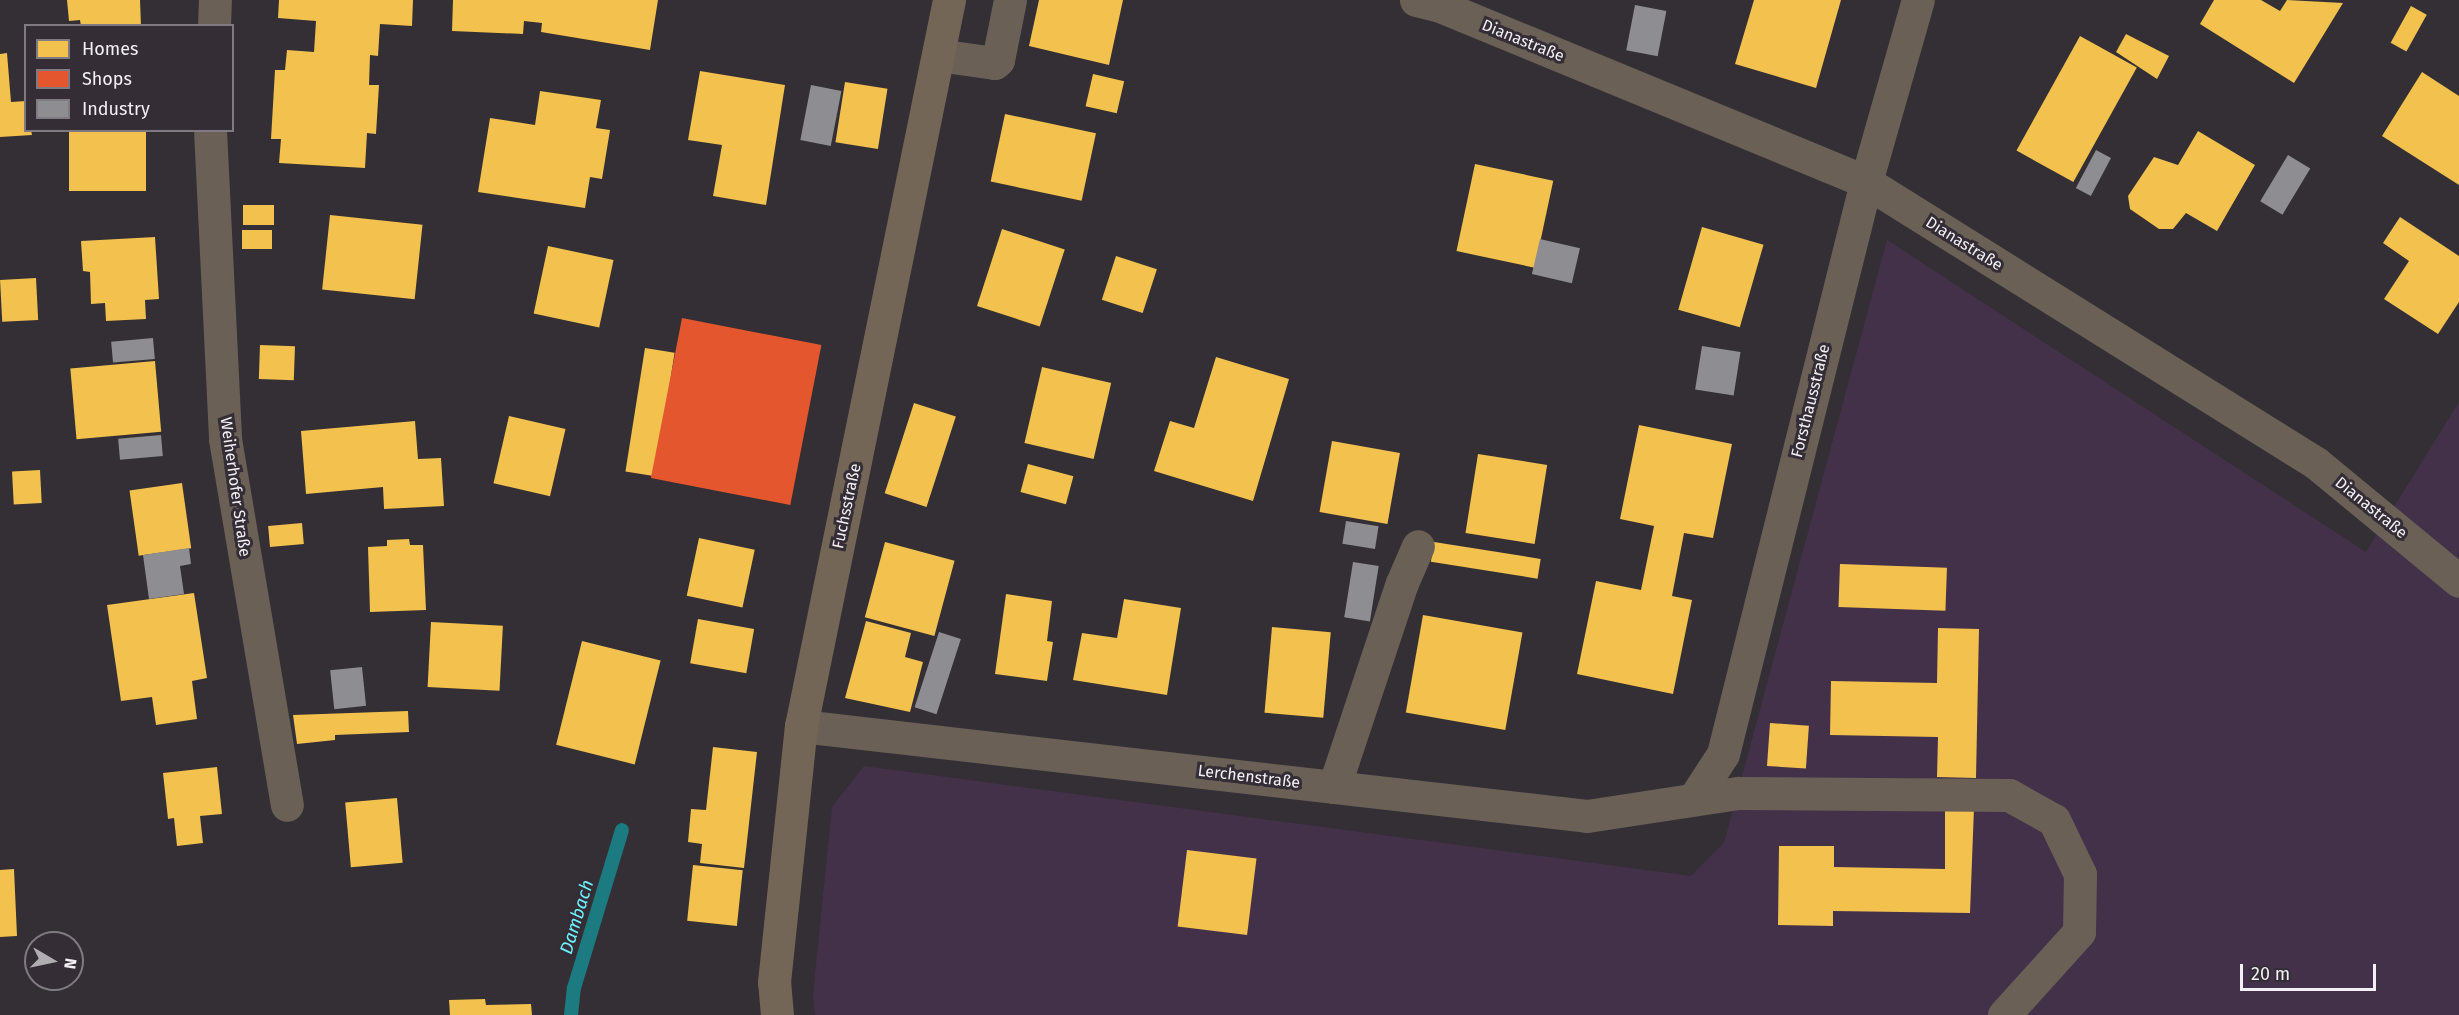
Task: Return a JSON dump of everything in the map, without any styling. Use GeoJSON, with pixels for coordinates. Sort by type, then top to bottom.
{"type":"FeatureCollection","features":[{"type":"Feature","properties":{"kind":"main road","name":"Fuchsstraße"},"geometry":{"type":"LineString","coordinates":[[777,1015],[774,982],[801,726],[949,0]]}},
{"type":"Feature","properties":{"kind":"street"},"geometry":{"type":"LineString","coordinates":[[214,24],[215,0]]}},
{"type":"Feature","properties":{"kind":"street"},"geometry":{"type":"LineString","coordinates":[[938,56],[994,63],[999,60],[1010,0]]}},
{"type":"Feature","properties":{"kind":"street","name":"Forsthausstraße"},"geometry":{"type":"LineString","coordinates":[[1695,797],[1723,754],[1866,183],[1918,0]]}},
{"type":"Feature","properties":{"kind":"street","name":"Dianastraße"},"geometry":{"type":"LineString","coordinates":[[1432,2],[1866,183],[2316,464],[2459,581]]}},
{"type":"Feature","properties":{"kind":"street","name":"Weiherhofer Straße"},"geometry":{"type":"LineString","coordinates":[[210,132],[225,439],[287,805]]}},
{"type":"Feature","properties":{"kind":"street"},"geometry":{"type":"LineString","coordinates":[[1334,787],[1402,583],[1418,546]]}},
{"type":"Feature","properties":{"kind":"street","name":"Lerchenstraße"},"geometry":{"type":"LineString","coordinates":[[801,726],[1587,816],[1695,797],[1738,793],[2009,795],[2054,820],[2080,874],[2079,932],[2004,1015]]}},
{"type":"Feature","properties":{"kind":"shaded area"},"geometry":{"type":"Polygon","coordinates":[[[1887,240],[2366,552],[2459,402],[2459,1015],[815,1015],[813,994],[832,807],[864,766],[1691,876],[1724,843],[1887,240]]]}},
{"type":"Feature","properties":{"kind":"building: Homes"},"geometry":{"type":"Polygon","coordinates":[[[67,0],[140,0],[141,24],[81,24],[80,20],[69,21],[67,0]]]}},
{"type":"Feature","properties":{"kind":"building: Homes"},"geometry":{"type":"Polygon","coordinates":[[[279,0],[413,0],[412,26],[380,24],[378,56],[370,55],[369,85],[379,85],[376,134],[367,133],[365,168],[279,163],[281,139],[271,139],[275,70],[285,70],[287,50],[314,52],[316,21],[278,18],[279,0]]]}},
{"type":"Feature","properties":{"kind":"building: Homes"},"geometry":{"type":"Polygon","coordinates":[[[453,0],[658,0],[650,50],[541,32],[542,23],[524,21],[523,34],[452,31],[453,0]]]}},
{"type":"Feature","properties":{"kind":"building: Homes"},"geometry":{"type":"Polygon","coordinates":[[[1039,0],[1123,0],[1109,65],[1029,46],[1039,0]]]}},
{"type":"Feature","properties":{"kind":"building: Homes"},"geometry":{"type":"Polygon","coordinates":[[[1754,0],[1841,0],[1816,88],[1735,64],[1754,0]]]}},
{"type":"Feature","properties":{"kind":"building: Homes"},"geometry":{"type":"Polygon","coordinates":[[[2214,0],[2261,0],[2280,11],[2287,0],[2343,3],[2294,83],[2200,24],[2214,0]]]}},
{"type":"Feature","properties":{"kind":"building: Homes"},"geometry":{"type":"Polygon","coordinates":[[[2411,6],[2427,15],[2406,51],[2391,43],[2411,6]]]}},
{"type":"Feature","properties":{"kind":"building: Homes"},"geometry":{"type":"Polygon","coordinates":[[[2126,34],[2169,56],[2157,79],[2116,52],[2126,34]]]}},
{"type":"Feature","properties":{"kind":"building: Homes"},"geometry":{"type":"Polygon","coordinates":[[[2080,36],[2137,68],[2073,182],[2016,151],[2080,36]]]}},
{"type":"Feature","properties":{"kind":"building: Homes"},"geometry":{"type":"Polygon","coordinates":[[[7,53],[11,102],[24,101],[24,132],[31,132],[32,135],[0,137],[0,54],[7,53]]]}},
{"type":"Feature","properties":{"kind":"building: Homes"},"geometry":{"type":"Polygon","coordinates":[[[700,71],[785,85],[766,205],[713,196],[722,145],[688,140],[700,71]]]}},
{"type":"Feature","properties":{"kind":"building: Homes"},"geometry":{"type":"Polygon","coordinates":[[[2422,72],[2459,96],[2459,185],[2382,136],[2422,72]]]}},
{"type":"Feature","properties":{"kind":"building: Homes"},"geometry":{"type":"Polygon","coordinates":[[[1093,74],[1124,81],[1117,113],[1086,106],[1093,74]]]}},
{"type":"Feature","properties":{"kind":"building: Homes"},"geometry":{"type":"Polygon","coordinates":[[[845,82],[887,89],[878,149],[835,142],[845,82]]]}},
{"type":"Feature","properties":{"kind":"building: Homes"},"geometry":{"type":"Polygon","coordinates":[[[540,91],[601,100],[596,128],[610,130],[602,179],[590,177],[585,208],[478,192],[490,118],[535,125],[540,91]]]}},
{"type":"Feature","properties":{"kind":"building: Homes"},"geometry":{"type":"Polygon","coordinates":[[[1005,114],[1096,133],[1082,201],[991,181],[1005,114]]]}},
{"type":"Feature","properties":{"kind":"building: Homes"},"geometry":{"type":"Polygon","coordinates":[[[2198,131],[2255,165],[2217,231],[2186,213],[2173,229],[2159,229],[2130,209],[2128,196],[2154,157],[2178,165],[2198,131]]]}},
{"type":"Feature","properties":{"kind":"building: Homes"},"geometry":{"type":"Polygon","coordinates":[[[69,132],[146,132],[146,191],[69,191],[69,132]]]}},
{"type":"Feature","properties":{"kind":"building: Homes"},"geometry":{"type":"Polygon","coordinates":[[[1475,164],[1553,181],[1535,268],[1456,251],[1475,164]]]}},
{"type":"Feature","properties":{"kind":"building: Homes"},"geometry":{"type":"Polygon","coordinates":[[[243,205],[274,205],[274,225],[243,225],[243,205]]]}},
{"type":"Feature","properties":{"kind":"building: Homes"},"geometry":{"type":"Polygon","coordinates":[[[330,215],[422,225],[415,299],[322,290],[330,215]]]}},
{"type":"Feature","properties":{"kind":"building: Homes"},"geometry":{"type":"Polygon","coordinates":[[[2400,217],[2459,256],[2459,302],[2438,334],[2384,299],[2409,261],[2383,243],[2400,217]]]}},
{"type":"Feature","properties":{"kind":"building: Homes"},"geometry":{"type":"Polygon","coordinates":[[[1702,227],[1764,245],[1740,327],[1678,310],[1702,227]]]}},
{"type":"Feature","properties":{"kind":"building: Homes"},"geometry":{"type":"Polygon","coordinates":[[[1002,229],[1065,249],[1040,326],[977,306],[1002,229]]]}},
{"type":"Feature","properties":{"kind":"building: Homes"},"geometry":{"type":"Polygon","coordinates":[[[242,230],[272,230],[272,249],[242,249],[242,230]]]}},
{"type":"Feature","properties":{"kind":"building: Homes"},"geometry":{"type":"Polygon","coordinates":[[[155,237],[159,299],[145,300],[146,319],[106,321],[105,303],[91,304],[90,272],[83,271],[81,241],[155,237]]]}},
{"type":"Feature","properties":{"kind":"building: Homes"},"geometry":{"type":"Polygon","coordinates":[[[548,246],[614,260],[599,327],[534,313],[548,246]]]}},
{"type":"Feature","properties":{"kind":"building: Homes"},"geometry":{"type":"Polygon","coordinates":[[[1116,256],[1157,269],[1143,313],[1102,300],[1116,256]]]}},
{"type":"Feature","properties":{"kind":"building: Homes"},"geometry":{"type":"Polygon","coordinates":[[[36,278],[38,320],[2,322],[0,280],[36,278]]]}},
{"type":"Feature","properties":{"kind":"building: Homes"},"geometry":{"type":"Polygon","coordinates":[[[260,345],[295,346],[294,380],[259,379],[260,345]]]}},
{"type":"Feature","properties":{"kind":"building: Homes"},"geometry":{"type":"Polygon","coordinates":[[[645,348],[675,353],[655,476],[625,471],[645,348]]]}},
{"type":"Feature","properties":{"kind":"building: Homes"},"geometry":{"type":"Polygon","coordinates":[[[1216,357],[1289,379],[1253,501],[1154,471],[1170,421],[1194,428],[1216,357]]]}},
{"type":"Feature","properties":{"kind":"building: Homes"},"geometry":{"type":"Polygon","coordinates":[[[155,361],[161,432],[77,439],[70,368],[155,361]]]}},
{"type":"Feature","properties":{"kind":"building: Homes"},"geometry":{"type":"Polygon","coordinates":[[[1042,367],[1111,383],[1094,459],[1024,443],[1042,367]]]}},
{"type":"Feature","properties":{"kind":"building: Homes"},"geometry":{"type":"Polygon","coordinates":[[[914,403],[956,417],[926,507],[885,493],[914,403]]]}},
{"type":"Feature","properties":{"kind":"building: Homes"},"geometry":{"type":"Polygon","coordinates":[[[509,416],[566,429],[550,496],[493,483],[509,416]]]}},
{"type":"Feature","properties":{"kind":"building: Homes"},"geometry":{"type":"Polygon","coordinates":[[[415,421],[418,459],[441,458],[444,506],[384,509],[383,487],[306,494],[301,431],[415,421]]]}},
{"type":"Feature","properties":{"kind":"building: Homes"},"geometry":{"type":"Polygon","coordinates":[[[1639,425],[1732,444],[1713,538],[1684,533],[1672,596],[1692,600],[1673,694],[1577,674],[1596,581],[1641,590],[1654,526],[1620,519],[1639,425]]]}},
{"type":"Feature","properties":{"kind":"building: Homes"},"geometry":{"type":"Polygon","coordinates":[[[1332,441],[1400,453],[1387,524],[1319,512],[1332,441]]]}},
{"type":"Feature","properties":{"kind":"building: Homes"},"geometry":{"type":"Polygon","coordinates":[[[1478,454],[1547,465],[1535,544],[1465,533],[1478,454]]]}},
{"type":"Feature","properties":{"kind":"building: Homes"},"geometry":{"type":"Polygon","coordinates":[[[1028,464],[1073,476],[1066,504],[1020,492],[1028,464]]]}},
{"type":"Feature","properties":{"kind":"building: Homes"},"geometry":{"type":"Polygon","coordinates":[[[40,470],[42,503],[14,504],[12,471],[40,470]]]}},
{"type":"Feature","properties":{"kind":"building: Homes"},"geometry":{"type":"Polygon","coordinates":[[[182,483],[191,548],[139,556],[130,490],[182,483]]]}},
{"type":"Feature","properties":{"kind":"building: Homes"},"geometry":{"type":"Polygon","coordinates":[[[302,523],[304,544],[270,547],[268,526],[302,523]]]}},
{"type":"Feature","properties":{"kind":"building: Homes"},"geometry":{"type":"Polygon","coordinates":[[[699,538],[755,550],[742,608],[687,596],[699,538]]]}},
{"type":"Feature","properties":{"kind":"building: Homes"},"geometry":{"type":"Polygon","coordinates":[[[409,539],[410,545],[423,545],[426,610],[370,612],[368,547],[387,546],[387,540],[409,539]]]}},
{"type":"Feature","properties":{"kind":"building: Homes"},"geometry":{"type":"Polygon","coordinates":[[[885,542],[955,561],[934,636],[865,617],[885,542]]]}},
{"type":"Feature","properties":{"kind":"building: Homes"},"geometry":{"type":"Polygon","coordinates":[[[1434,542],[1541,559],[1538,579],[1431,562],[1434,542]]]}},
{"type":"Feature","properties":{"kind":"building: Homes"},"geometry":{"type":"Polygon","coordinates":[[[1840,564],[1947,568],[1945,611],[1838,607],[1840,564]]]}},
{"type":"Feature","properties":{"kind":"building: Homes"},"geometry":{"type":"Polygon","coordinates":[[[194,593],[207,678],[192,681],[197,719],[156,725],[152,697],[121,701],[107,605],[194,593]]]}},
{"type":"Feature","properties":{"kind":"building: Homes"},"geometry":{"type":"Polygon","coordinates":[[[1006,594],[1052,601],[1047,641],[1053,642],[1047,681],[995,674],[1006,594]]]}},
{"type":"Feature","properties":{"kind":"building: Homes"},"geometry":{"type":"Polygon","coordinates":[[[1124,599],[1181,608],[1167,695],[1073,680],[1082,633],[1117,638],[1124,599]]]}},
{"type":"Feature","properties":{"kind":"building: Homes"},"geometry":{"type":"Polygon","coordinates":[[[1423,615],[1522,633],[1505,730],[1406,712],[1423,615]]]}},
{"type":"Feature","properties":{"kind":"building: Homes"},"geometry":{"type":"Polygon","coordinates":[[[698,619],[754,629],[746,673],[690,663],[698,619]]]}},
{"type":"Feature","properties":{"kind":"building: Homes"},"geometry":{"type":"Polygon","coordinates":[[[866,621],[911,633],[905,657],[923,662],[910,712],[845,698],[866,621]]]}},
{"type":"Feature","properties":{"kind":"building: Homes"},"geometry":{"type":"Polygon","coordinates":[[[431,622],[503,626],[499,691],[428,687],[431,622]]]}},
{"type":"Feature","properties":{"kind":"building: Homes"},"geometry":{"type":"Polygon","coordinates":[[[1272,627],[1331,632],[1323,718],[1265,713],[1272,627]]]}},
{"type":"Feature","properties":{"kind":"building: Homes"},"geometry":{"type":"Polygon","coordinates":[[[1938,628],[1979,629],[1976,778],[1937,777],[1938,737],[1830,735],[1831,681],[1937,683],[1938,628]]]}},
{"type":"Feature","properties":{"kind":"building: Homes"},"geometry":{"type":"Polygon","coordinates":[[[582,641],[661,661],[635,764],[556,745],[582,641]]]}},
{"type":"Feature","properties":{"kind":"building: Homes"},"geometry":{"type":"Polygon","coordinates":[[[408,711],[409,732],[335,735],[335,740],[297,744],[293,715],[408,711]]]}},
{"type":"Feature","properties":{"kind":"building: Homes"},"geometry":{"type":"Polygon","coordinates":[[[1770,723],[1809,726],[1806,769],[1767,766],[1770,723]]]}},
{"type":"Feature","properties":{"kind":"building: Homes"},"geometry":{"type":"Polygon","coordinates":[[[713,747],[757,752],[744,868],[700,863],[702,844],[688,842],[691,809],[706,810],[713,747]]]}},
{"type":"Feature","properties":{"kind":"building: Homes"},"geometry":{"type":"Polygon","coordinates":[[[217,767],[222,814],[200,816],[203,843],[177,846],[174,818],[168,819],[163,773],[217,767]]]}},
{"type":"Feature","properties":{"kind":"building: Homes"},"geometry":{"type":"Polygon","coordinates":[[[397,798],[403,863],[351,867],[345,803],[397,798]]]}},
{"type":"Feature","properties":{"kind":"building: Homes"},"geometry":{"type":"Polygon","coordinates":[[[1945,807],[1974,808],[1970,913],[1833,911],[1833,926],[1778,925],[1779,846],[1834,846],[1834,867],[1945,869],[1945,807]]]}},
{"type":"Feature","properties":{"kind":"building: Homes"},"geometry":{"type":"Polygon","coordinates":[[[1187,850],[1256,859],[1247,935],[1178,926],[1187,850]]]}},
{"type":"Feature","properties":{"kind":"building: Homes"},"geometry":{"type":"Polygon","coordinates":[[[693,865],[743,870],[737,926],[687,921],[693,865]]]}},
{"type":"Feature","properties":{"kind":"building: Homes"},"geometry":{"type":"Polygon","coordinates":[[[14,869],[17,936],[0,937],[0,870],[14,869]]]}},
{"type":"Feature","properties":{"kind":"building: Homes"},"geometry":{"type":"Polygon","coordinates":[[[485,999],[486,1005],[531,1004],[532,1015],[450,1015],[449,1000],[485,999]]]}},
{"type":"Feature","properties":{"kind":"building: Shops"},"geometry":{"type":"Polygon","coordinates":[[[682,318],[821,345],[790,505],[651,478],[682,318]]]}},
{"type":"Feature","properties":{"kind":"building: Industry"},"geometry":{"type":"Polygon","coordinates":[[[1635,5],[1666,11],[1658,56],[1626,50],[1635,5]]]}},
{"type":"Feature","properties":{"kind":"building: Industry"},"geometry":{"type":"Polygon","coordinates":[[[811,85],[841,91],[831,146],[800,140],[811,85]]]}},
{"type":"Feature","properties":{"kind":"building: Industry"},"geometry":{"type":"Polygon","coordinates":[[[2096,150],[2111,158],[2091,196],[2076,188],[2096,150]]]}},
{"type":"Feature","properties":{"kind":"building: Industry"},"geometry":{"type":"Polygon","coordinates":[[[2288,155],[2310,168],[2282,215],[2260,201],[2288,155]]]}},
{"type":"Feature","properties":{"kind":"building: Industry"},"geometry":{"type":"Polygon","coordinates":[[[1540,239],[1580,248],[1572,283],[1532,274],[1540,239]]]}},
{"type":"Feature","properties":{"kind":"building: Industry"},"geometry":{"type":"Polygon","coordinates":[[[153,338],[155,359],[113,363],[111,342],[153,338]]]}},
{"type":"Feature","properties":{"kind":"building: Industry"},"geometry":{"type":"Polygon","coordinates":[[[1702,346],[1741,352],[1734,396],[1695,389],[1702,346]]]}},
{"type":"Feature","properties":{"kind":"building: Industry"},"geometry":{"type":"Polygon","coordinates":[[[161,435],[163,456],[120,460],[118,439],[161,435]]]}},
{"type":"Feature","properties":{"kind":"building: Industry"},"geometry":{"type":"Polygon","coordinates":[[[1346,521],[1379,526],[1375,549],[1342,544],[1346,521]]]}},
{"type":"Feature","properties":{"kind":"building: Industry"},"geometry":{"type":"Polygon","coordinates":[[[189,548],[191,564],[180,566],[184,594],[149,599],[143,555],[189,548]]]}},
{"type":"Feature","properties":{"kind":"building: Industry"},"geometry":{"type":"Polygon","coordinates":[[[1353,562],[1379,566],[1370,621],[1344,617],[1353,562]]]}},
{"type":"Feature","properties":{"kind":"building: Industry"},"geometry":{"type":"Polygon","coordinates":[[[939,632],[961,639],[936,714],[915,707],[939,632]]]}},
{"type":"Feature","properties":{"kind":"building: Industry"},"geometry":{"type":"Polygon","coordinates":[[[362,667],[366,706],[334,709],[330,670],[362,667]]]}},
{"type":"Feature","properties":{"kind":"waterway","name":"Dambach"},"geometry":{"type":"LineString","coordinates":[[571,1015],[574,988],[622,830]]}}]}
